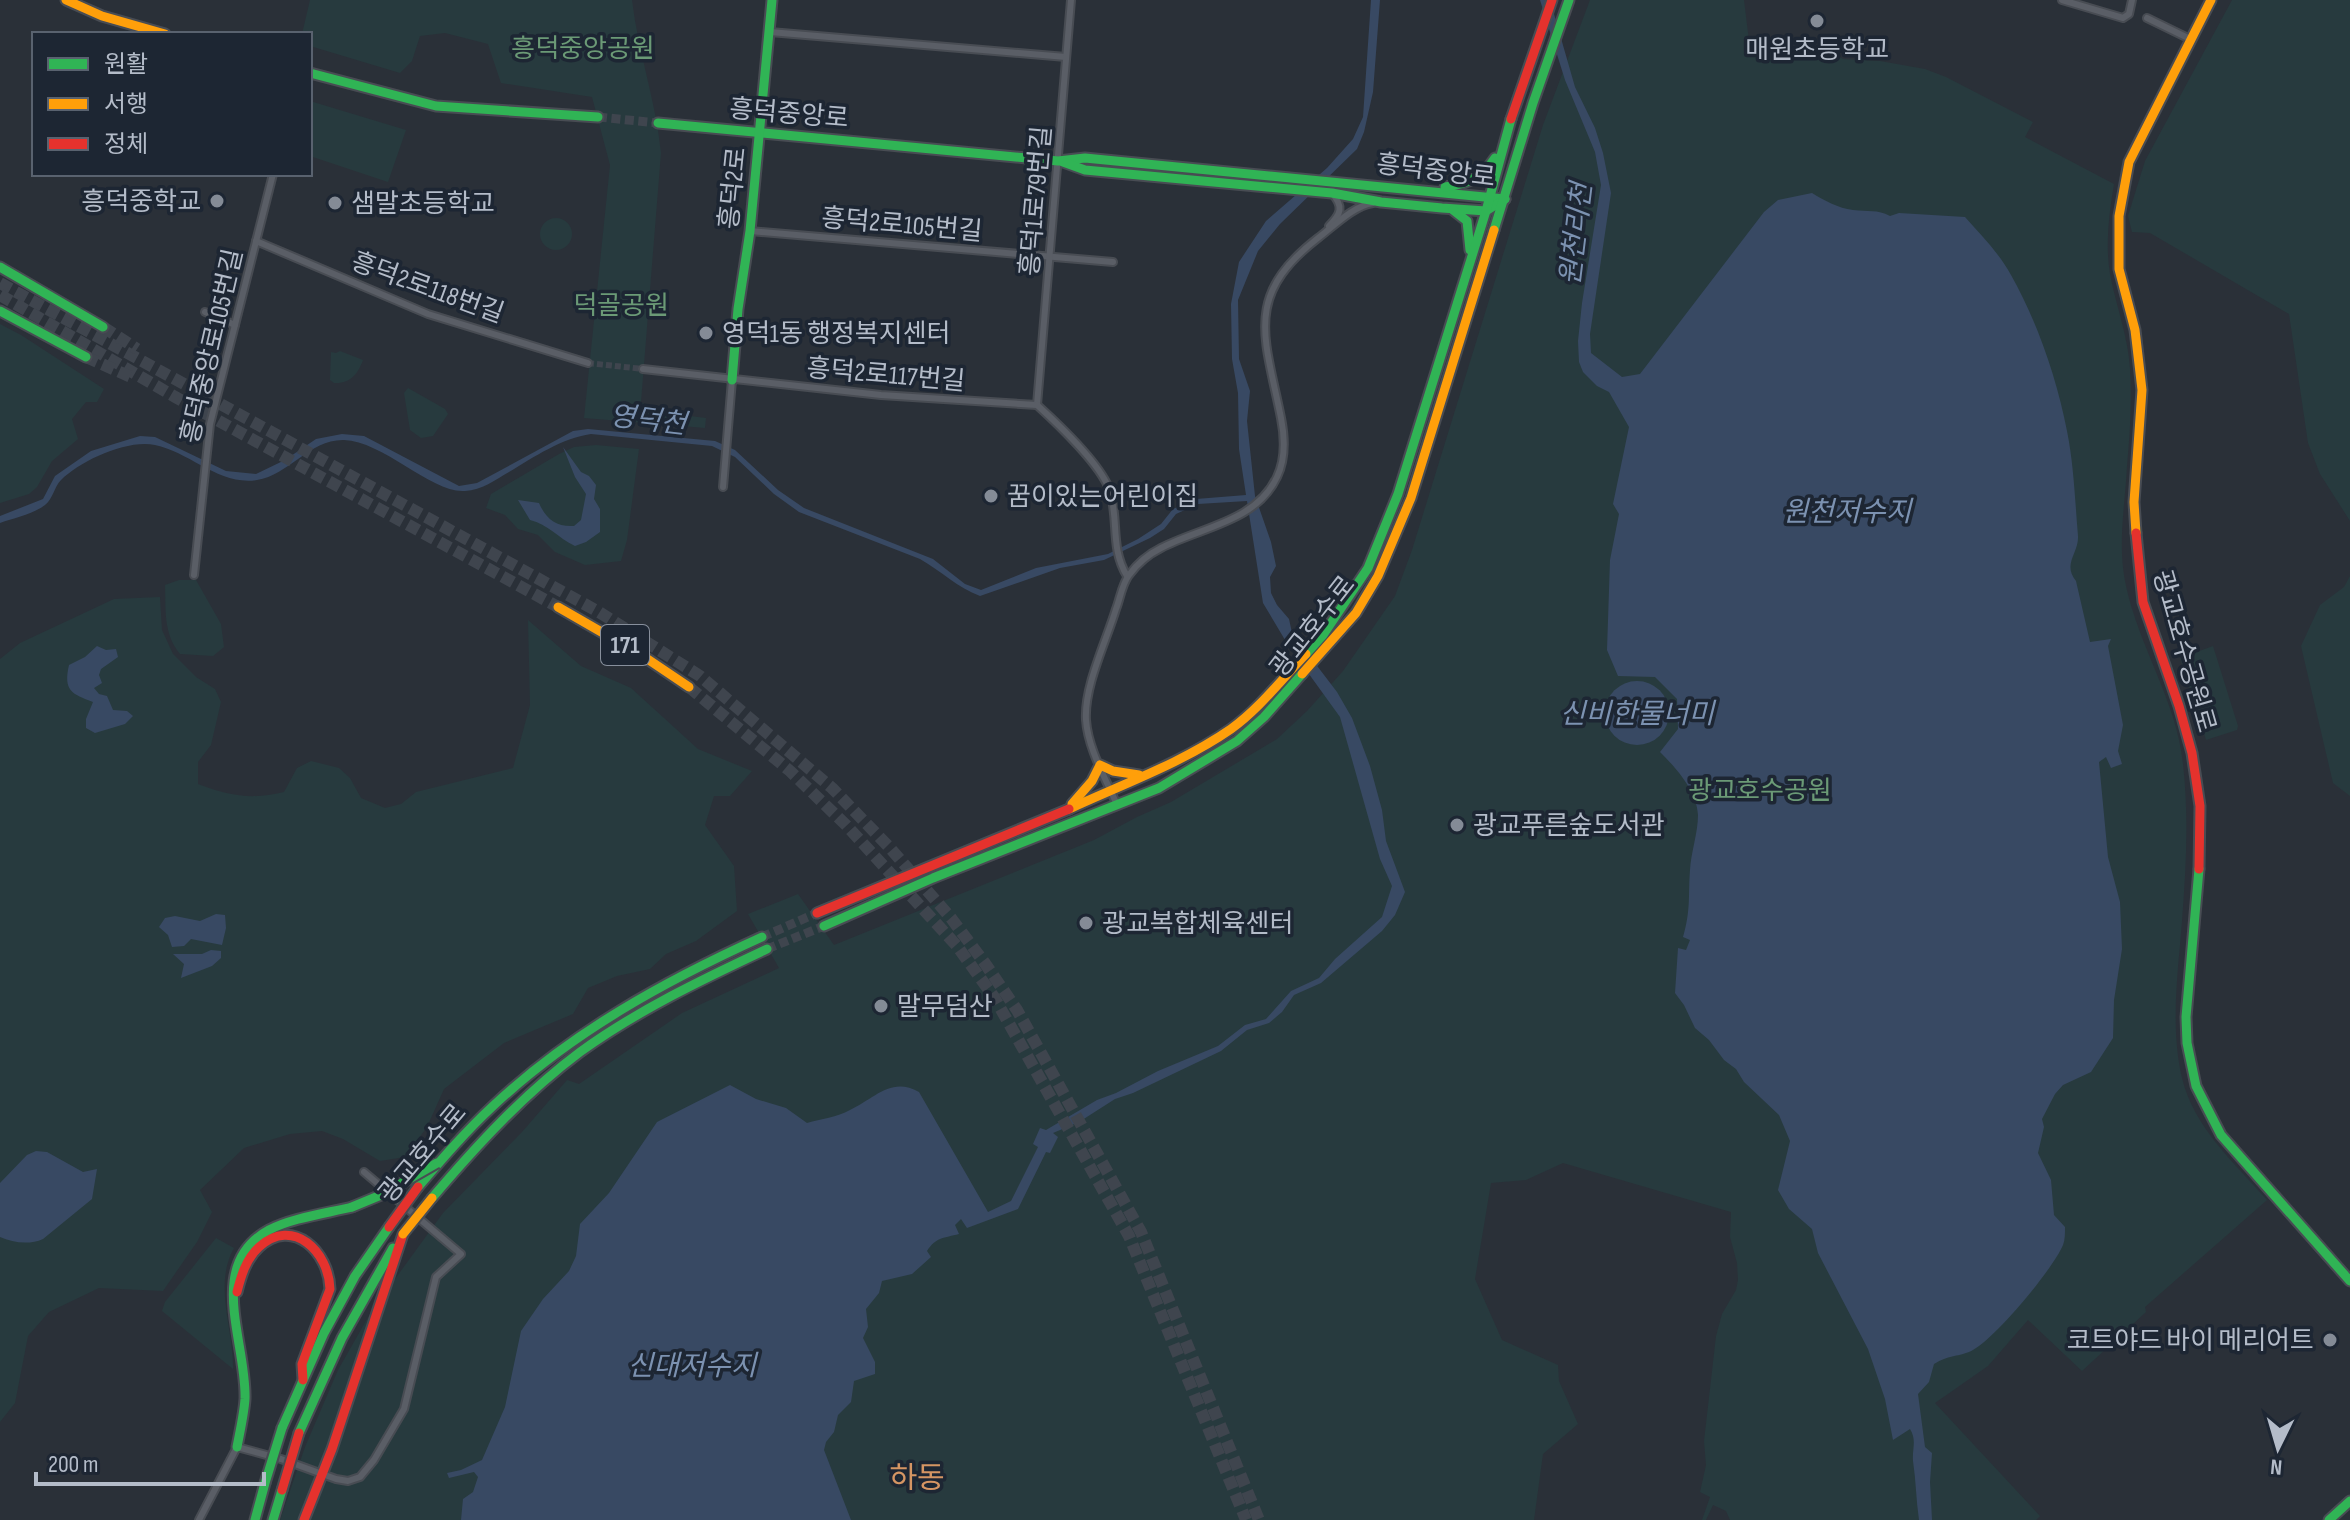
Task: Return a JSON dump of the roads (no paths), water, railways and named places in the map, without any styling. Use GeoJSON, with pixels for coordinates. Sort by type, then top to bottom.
{"type":"FeatureCollection","features":[{"type":"Feature","properties":{"kind":"main road"},"geometry":{"type":"LineString","coordinates":[[66,0],[101,15],[158,32]]}},
{"type":"Feature","properties":{"kind":"main road","name":"흥덕2로"},"geometry":{"type":"LineString","coordinates":[[732,380],[761,133],[772,0]]}},
{"type":"Feature","properties":{"kind":"main road","name":"광교호수로"},"geometry":{"type":"LineString","coordinates":[[817,913],[1066,810],[1194,751],[1232,728],[1287,676],[1323,635],[1368,568],[1398,494],[1486,211],[1504,141],[1552,0]]}},
{"type":"Feature","properties":{"kind":"main road","name":"광교호수로"},"geometry":{"type":"LineString","coordinates":[[824,926],[933,878],[1159,788],[1237,741],[1295,686],[1356,613],[1378,576],[1411,498],[1533,103],[1569,0]]}},
{"type":"Feature","properties":{"kind":"main road","name":"광교호수공원로"},"geometry":{"type":"LineString","coordinates":[[2211,0],[2129,162],[2119,216],[2119,269],[2135,330],[2142,390],[2134,502],[2137,564],[2143,602],[2192,753],[2200,806],[2201,849],[2186,1017],[2187,1043],[2196,1086],[2221,1135],[2350,1281]]}},
{"type":"Feature","properties":{"kind":"main road"},"geometry":{"type":"LineString","coordinates":[[312,74],[436,106],[598,117]]}},
{"type":"Feature","properties":{"kind":"main road","name":"흥덕중앙로"},"geometry":{"type":"LineString","coordinates":[[658,123],[1058,161],[1085,158],[1291,176],[1505,199]]}},
{"type":"Feature","properties":{"kind":"main road"},"geometry":{"type":"LineString","coordinates":[[1430,190],[1477,179],[1489,168],[1504,141]]}},
{"type":"Feature","properties":{"kind":"main road","name":"흥덕중앙로"},"geometry":{"type":"LineString","coordinates":[[1058,161],[1085,170],[1332,193],[1442,208],[1486,211],[1505,199]]}},
{"type":"Feature","properties":{"kind":"main road"},"geometry":{"type":"LineString","coordinates":[[1442,208],[1459,211],[1467,218],[1470,225],[1470,259]]}},
{"type":"Feature","properties":{"kind":"main road"},"geometry":{"type":"LineString","coordinates":[[0,267],[103,327]]}},
{"type":"Feature","properties":{"kind":"main road"},"geometry":{"type":"LineString","coordinates":[[0,311],[86,357]]}},
{"type":"Feature","properties":{"kind":"main road","name":"171"},"geometry":{"type":"LineString","coordinates":[[558,607],[619,641],[689,687]]}},
{"type":"Feature","properties":{"kind":"main road"},"geometry":{"type":"LineString","coordinates":[[1066,810],[1085,791],[1100,765],[1130,775],[1146,774]]}},
{"type":"Feature","properties":{"kind":"main road","name":"광교호수로"},"geometry":{"type":"LineString","coordinates":[[255,1520],[282,1428],[324,1333],[355,1276],[437,1163],[501,1098],[566,1044],[681,973],[762,937]]}},
{"type":"Feature","properties":{"kind":"main road","name":"광교호수로"},"geometry":{"type":"LineString","coordinates":[[273,1520],[299,1433],[336,1344],[366,1289],[403,1234],[482,1139],[543,1081],[594,1042],[702,980],[767,949]]}},
{"type":"Feature","properties":{"kind":"main road"},"geometry":{"type":"LineString","coordinates":[[237,1447],[245,1398],[232,1281],[240,1256],[252,1241],[272,1228],[352,1207],[381,1195],[437,1163]]}},
{"type":"Feature","properties":{"kind":"main road"},"geometry":{"type":"LineString","coordinates":[[304,1520],[323,1474],[403,1234]]}},
{"type":"Feature","properties":{"kind":"main road"},"geometry":{"type":"LineString","coordinates":[[235,1299],[246,1263],[261,1245],[272,1238],[298,1238],[321,1252],[328,1264],[330,1289],[302,1364],[303,1380]]}},
{"type":"Feature","properties":{"kind":"main road"},"geometry":{"type":"LineString","coordinates":[[2329,1520],[2350,1501]]}},
{"type":"Feature","properties":{"kind":"street","name":"흥덕1로79번길"},"geometry":{"type":"LineString","coordinates":[[1037,405],[1071,0]]}},
{"type":"Feature","properties":{"kind":"street"},"geometry":{"type":"LineString","coordinates":[[2062,0],[2123,18],[2129,14],[2132,0]]}},
{"type":"Feature","properties":{"kind":"street"},"geometry":{"type":"LineString","coordinates":[[2147,18],[2190,39]]}},
{"type":"Feature","properties":{"kind":"street"},"geometry":{"type":"LineString","coordinates":[[770,32],[1066,57]]}},
{"type":"Feature","properties":{"kind":"street","name":"흥덕중앙로105번길"},"geometry":{"type":"LineString","coordinates":[[194,575],[207,443],[272,176]]}},
{"type":"Feature","properties":{"kind":"street"},"geometry":{"type":"LineString","coordinates":[[1318,238],[1341,212],[1340,203],[1332,193]]}},
{"type":"Feature","properties":{"kind":"street"},"geometry":{"type":"LineString","coordinates":[[1117,805],[1088,733],[1086,707],[1127,576],[1160,548],[1229,521],[1262,500],[1275,482],[1285,451],[1265,333],[1265,309],[1276,279],[1318,238],[1355,210],[1368,203],[1381,202]]}},
{"type":"Feature","properties":{"kind":"street","name":"흥덕2로105번길"},"geometry":{"type":"LineString","coordinates":[[750,231],[1113,262]]}},
{"type":"Feature","properties":{"kind":"street","name":"흥덕2로118번길"},"geometry":{"type":"LineString","coordinates":[[256,241],[428,314],[588,363]]}},
{"type":"Feature","properties":{"kind":"street"},"geometry":{"type":"LineString","coordinates":[[205,312],[235,325]]}},
{"type":"Feature","properties":{"kind":"street"},"geometry":{"type":"LineString","coordinates":[[643,369],[732,380],[723,487]]}},
{"type":"Feature","properties":{"kind":"street","name":"흥덕2로117번길"},"geometry":{"type":"LineString","coordinates":[[732,380],[881,395],[1037,405]]}},
{"type":"Feature","properties":{"kind":"street"},"geometry":{"type":"LineString","coordinates":[[1037,405],[1067,434],[1105,482],[1110,492],[1118,561],[1127,576]]}},
{"type":"Feature","properties":{"kind":"street"},"geometry":{"type":"LineString","coordinates":[[199,1520],[237,1447],[348,1481],[360,1477],[374,1460],[404,1409],[436,1277],[461,1254],[364,1172]]}},
{"type":"Feature","properties":{"kind":"water","name":"신대저수지"},"geometry":{"type":"Polygon","coordinates":[[[1371,0],[1380,0],[1373,92],[1364,132],[1357,149],[1280,224],[1258,251],[1238,300],[1239,359],[1250,391],[1247,421],[1255,496],[1276,566],[1270,577],[1271,593],[1289,619],[1292,633],[1337,692],[1352,718],[1370,766],[1382,810],[1386,841],[1405,892],[1395,915],[1382,931],[1321,983],[1294,995],[1269,1023],[1247,1030],[1221,1051],[1115,1099],[1079,1122],[1053,1133],[1058,1137],[1050,1153],[1046,1152],[1018,1209],[967,1228],[961,1219],[955,1225],[959,1234],[934,1243],[927,1251],[931,1257],[912,1274],[882,1281],[879,1293],[866,1309],[868,1327],[863,1338],[875,1362],[875,1374],[854,1381],[851,1402],[838,1415],[834,1432],[824,1450],[851,1520],[461,1520],[463,1499],[473,1492],[478,1477],[474,1472],[449,1478],[447,1473],[482,1460],[505,1407],[521,1331],[543,1299],[569,1271],[576,1256],[580,1224],[609,1193],[657,1122],[730,1085],[756,1099],[786,1108],[807,1123],[845,1112],[891,1088],[909,1088],[919,1092],[988,1212],[1011,1201],[1038,1147],[1033,1144],[1040,1128],[1046,1130],[1097,1100],[1218,1046],[1245,1025],[1266,1019],[1291,991],[1319,978],[1335,959],[1382,917],[1392,886],[1380,859],[1340,717],[1288,645],[1263,603],[1247,501],[1198,504],[1176,514],[1164,529],[1150,538],[1104,560],[1060,568],[980,596],[964,589],[920,559],[799,512],[774,494],[735,457],[712,446],[591,434],[559,444],[488,484],[465,491],[452,490],[375,449],[344,440],[321,445],[269,477],[243,481],[217,473],[168,449],[155,445],[131,445],[105,453],[69,473],[40,508],[0,523],[0,516],[43,499],[55,476],[91,451],[140,436],[155,437],[226,471],[256,474],[285,460],[316,439],[342,434],[364,436],[459,486],[477,483],[573,431],[588,429],[715,441],[735,450],[778,490],[804,508],[933,559],[965,584],[981,590],[1036,568],[1108,554],[1161,524],[1173,509],[1196,499],[1246,495],[1239,449],[1238,393],[1232,359],[1231,304],[1239,262],[1266,221],[1327,168],[1353,139],[1363,117],[1371,0]]]}},
{"type":"Feature","properties":{"kind":"water","name":"원천저수지"},"geometry":{"type":"Polygon","coordinates":[[[1540,0],[1550,0],[1575,87],[1603,153],[1611,193],[1590,334],[1591,353],[1622,377],[1640,374],[1764,212],[1778,200],[1812,193],[1842,208],[1890,216],[1899,213],[1965,217],[2011,275],[2038,331],[2058,391],[2071,457],[2078,536],[2071,564],[2072,575],[2090,642],[2111,639],[2108,646],[2123,725],[2118,751],[2122,764],[2111,768],[2106,757],[2099,762],[2108,857],[2120,902],[2122,949],[2114,1000],[2113,1038],[2091,1072],[2063,1085],[2055,1094],[2042,1119],[2044,1127],[2038,1153],[2051,1180],[2054,1215],[2065,1227],[2064,1243],[2057,1256],[2021,1304],[1992,1335],[1969,1352],[1934,1364],[1929,1382],[1918,1394],[1925,1447],[1932,1453],[1932,1520],[1919,1520],[1912,1433],[1910,1429],[1893,1440],[1885,1399],[1868,1349],[1818,1253],[1812,1229],[1789,1209],[1778,1190],[1790,1141],[1779,1115],[1695,1028],[1675,993],[1678,948],[1686,950],[1690,940],[1683,937],[1697,829],[1697,806],[1690,789],[1660,752],[1678,729],[1677,699],[1655,677],[1618,676],[1607,650],[1610,560],[1619,514],[1613,504],[1629,427],[1609,392],[1597,386],[1583,372],[1579,362],[1582,303],[1601,185],[1595,152],[1565,80],[1540,0]]]}},
{"type":"Feature","properties":{"kind":"water"},"geometry":{"type":"Polygon","coordinates":[[[563,447],[581,472],[596,485],[594,499],[600,509],[600,532],[575,546],[530,520],[518,500],[539,503],[548,518],[562,525],[574,526],[581,520],[586,494],[575,477],[563,447]]]}},
{"type":"Feature","properties":{"kind":"water"},"geometry":{"type":"Polygon","coordinates":[[[97,646],[106,650],[116,649],[118,657],[101,669],[99,675],[102,683],[94,688],[99,694],[107,696],[113,710],[127,711],[133,716],[125,724],[95,733],[86,728],[93,702],[75,694],[67,681],[69,665],[97,646]]]}},
{"type":"Feature","properties":{"kind":"water","name":"신비한물너미"},"geometry":{"type":"Polygon","coordinates":[[[1637,681],[1649,683],[1660,690],[1667,701],[1667,725],[1660,736],[1649,743],[1637,745],[1625,743],[1614,736],[1607,725],[1605,713],[1607,701],[1614,690],[1625,683],[1637,681]]]}},
{"type":"Feature","properties":{"kind":"water"},"geometry":{"type":"Polygon","coordinates":[[[216,914],[225,915],[222,945],[191,939],[184,946],[172,947],[168,935],[159,927],[165,918],[175,916],[200,921],[216,914]]]}},
{"type":"Feature","properties":{"kind":"water"},"geometry":{"type":"Polygon","coordinates":[[[211,950],[221,951],[221,958],[212,966],[181,978],[184,964],[173,954],[202,954],[211,950]]]}},
{"type":"Feature","properties":{"kind":"water"},"geometry":{"type":"Polygon","coordinates":[[[36,1151],[47,1152],[83,1172],[97,1169],[92,1199],[43,1239],[27,1243],[5,1239],[0,1237],[0,1183],[27,1155],[36,1151]]]}},
{"type":"Feature","properties":{"kind":"tunnel"},"geometry":{"type":"LineString","coordinates":[[598,117],[658,123]]}},
{"type":"Feature","properties":{"kind":"tunnel"},"geometry":{"type":"LineString","coordinates":[[0,283],[599,612],[700,676],[832,788],[951,918],[1017,1010],[1141,1232],[1259,1520]]}},
{"type":"Feature","properties":{"kind":"tunnel"},"geometry":{"type":"LineString","coordinates":[[0,295],[177,398],[558,607]]}},
{"type":"Feature","properties":{"kind":"tunnel"},"geometry":{"type":"LineString","coordinates":[[103,327],[137,349]]}},
{"type":"Feature","properties":{"kind":"tunnel"},"geometry":{"type":"LineString","coordinates":[[86,357],[131,377]]}},
{"type":"Feature","properties":{"kind":"tunnel"},"geometry":{"type":"LineString","coordinates":[[588,363],[643,369]]}},
{"type":"Feature","properties":{"kind":"tunnel"},"geometry":{"type":"LineString","coordinates":[[689,687],[790,771],[846,825],[957,946],[994,997],[1129,1236],[1246,1520]]}},
{"type":"Feature","properties":{"kind":"tunnel"},"geometry":{"type":"LineString","coordinates":[[762,937],[817,913]]}},
{"type":"Feature","properties":{"kind":"tunnel"},"geometry":{"type":"LineString","coordinates":[[767,949],[824,926]]}},
{"type":"Feature","properties":{"kind":"place","name":"매원초등학교"},"geometry":{"type":"Point","coordinates":[1817,21]}},
{"type":"Feature","properties":{"kind":"place","name":"흥덕중학교"},"geometry":{"type":"Point","coordinates":[217,201]}},
{"type":"Feature","properties":{"kind":"place","name":"샘말초등학교"},"geometry":{"type":"Point","coordinates":[335,203]}},
{"type":"Feature","properties":{"kind":"place","name":"영덕1동 행정복지센터"},"geometry":{"type":"Point","coordinates":[706,333]}},
{"type":"Feature","properties":{"kind":"place","name":"꿈이있는어린이집"},"geometry":{"type":"Point","coordinates":[991,496]}},
{"type":"Feature","properties":{"kind":"place","name":"광교푸른숲도서관"},"geometry":{"type":"Point","coordinates":[1457,825]}},
{"type":"Feature","properties":{"kind":"place","name":"광교복합체육센터"},"geometry":{"type":"Point","coordinates":[1086,923]}},
{"type":"Feature","properties":{"kind":"place","name":"말무덤산"},"geometry":{"type":"Point","coordinates":[881,1006]}},
{"type":"Feature","properties":{"kind":"place","name":"코트야드 바이 메리어트"},"geometry":{"type":"Point","coordinates":[2330,1340]}},
{"type":"Feature","properties":{"kind":"district","name":"하동"},"geometry":{"type":"Point","coordinates":[917,1478]}},
{"type":"Feature","properties":{"kind":"park label","name":"흥덕중앙공원"},"geometry":{"type":"Point","coordinates":[583,48]}},
{"type":"Feature","properties":{"kind":"park label","name":"덕골공원"},"geometry":{"type":"Point","coordinates":[621,305]}},
{"type":"Feature","properties":{"kind":"park label","name":"광교호수공원"},"geometry":{"type":"Point","coordinates":[1760,790]}},
{"type":"Feature","properties":{"kind":"water label","name":"원천리천"},"geometry":{"type":"Point","coordinates":[1575,234]}},
{"type":"Feature","properties":{"kind":"water label","name":"영덕천"},"geometry":{"type":"Point","coordinates":[648,419]}}]}
